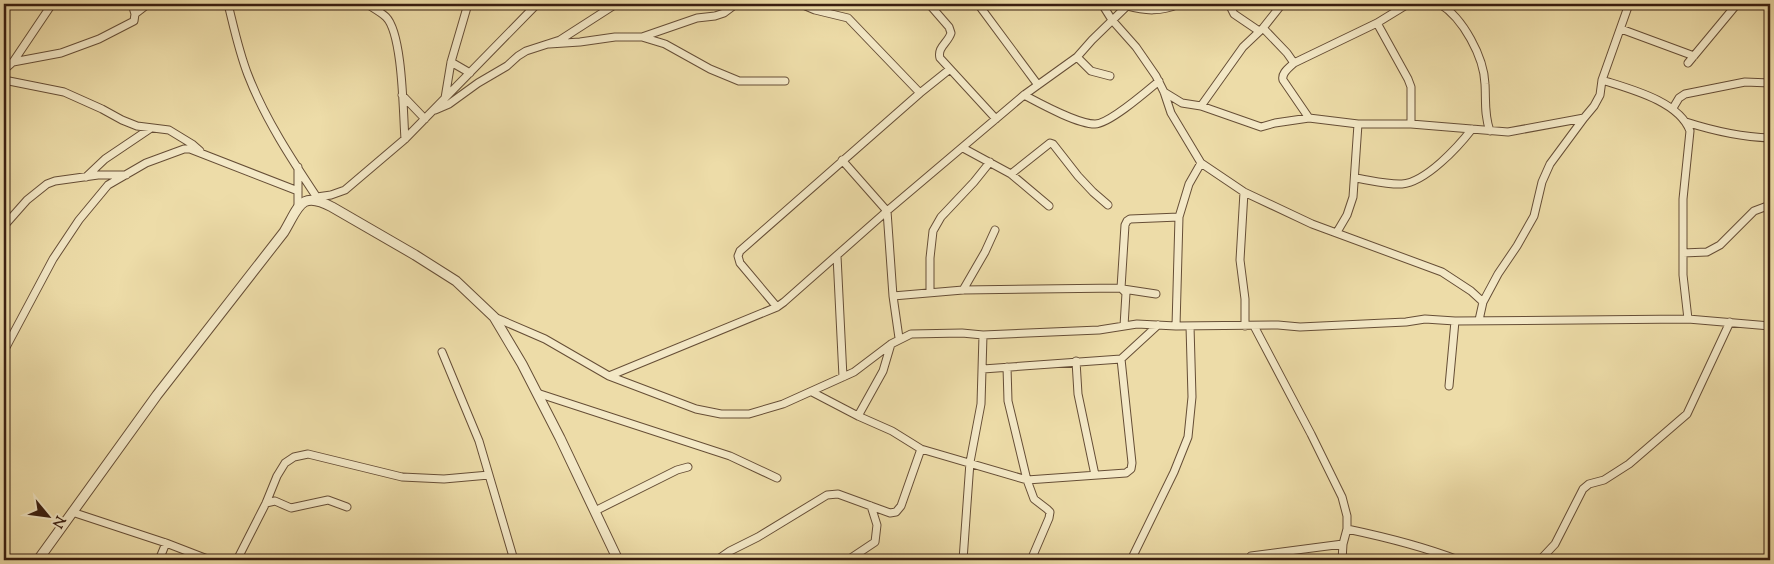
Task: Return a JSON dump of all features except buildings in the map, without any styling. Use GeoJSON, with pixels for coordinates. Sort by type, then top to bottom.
{"type":"FeatureCollection","features":[{"type":"Feature","properties":{"kind":"street"},"geometry":{"type":"LineString","coordinates":[[4,70],[13,62],[52,4]]}},
{"type":"Feature","properties":{"kind":"street"},"geometry":{"type":"LineString","coordinates":[[132,4],[136,14]]}},
{"type":"Feature","properties":{"kind":"street"},"geometry":{"type":"LineString","coordinates":[[13,62],[61,53],[99,39],[134,21],[136,14],[148,4]]}},
{"type":"Feature","properties":{"kind":"street"},"geometry":{"type":"LineString","coordinates":[[228,4],[241,53],[264,109],[318,198],[456,281],[494,317],[537,393],[618,560]]}},
{"type":"Feature","properties":{"kind":"street"},"geometry":{"type":"LineString","coordinates":[[367,4],[387,17],[394,31],[398,48],[405,140]]}},
{"type":"Feature","properties":{"kind":"street"},"geometry":{"type":"LineString","coordinates":[[445,98],[451,62],[468,4]]}},
{"type":"Feature","properties":{"kind":"street"},"geometry":{"type":"LineString","coordinates":[[38,560],[157,395],[284,232],[307,199],[332,195],[345,190],[405,140],[537,4]]}},
{"type":"Feature","properties":{"kind":"street"},"geometry":{"type":"LineString","coordinates":[[434,110],[449,104],[478,83],[507,66],[526,51],[560,40],[616,4]]}},
{"type":"Feature","properties":{"kind":"street"},"geometry":{"type":"LineString","coordinates":[[642,37],[657,31],[670,29],[697,18],[724,13],[736,4]]}},
{"type":"Feature","properties":{"kind":"street"},"geometry":{"type":"LineString","coordinates":[[801,4],[815,10],[848,18],[920,93]]}},
{"type":"Feature","properties":{"kind":"street"},"geometry":{"type":"LineString","coordinates":[[929,4],[951,33],[950,38],[938,53],[940,58],[996,119]]}},
{"type":"Feature","properties":{"kind":"street"},"geometry":{"type":"LineString","coordinates":[[978,4],[1038,85]]}},
{"type":"Feature","properties":{"kind":"street"},"geometry":{"type":"LineString","coordinates":[[1102,4],[1112,20],[1136,48],[1158,81],[1171,113],[1201,163],[1244,192],[1312,224],[1338,232],[1442,272],[1471,291],[1483,302]]}},
{"type":"Feature","properties":{"kind":"street"},"geometry":{"type":"LineString","coordinates":[[609,376],[777,307],[797,293],[887,211],[1024,95],[1077,57],[1128,5],[1146,11],[1179,4]]}},
{"type":"Feature","properties":{"kind":"street"},"geometry":{"type":"LineString","coordinates":[[1229,4],[1234,14],[1261,30],[1287,53],[1294,63]]}},
{"type":"Feature","properties":{"kind":"street"},"geometry":{"type":"LineString","coordinates":[[1201,106],[1243,46],[1261,30],[1282,4]]}},
{"type":"Feature","properties":{"kind":"street"},"geometry":{"type":"LineString","coordinates":[[1309,118],[1283,80],[1282,76],[1284,73],[1294,63],[1377,23],[1408,4]]}},
{"type":"Feature","properties":{"kind":"street"},"geometry":{"type":"LineString","coordinates":[[1440,4],[1454,14],[1468,34],[1477,54],[1484,75],[1485,106],[1490,131]]}},
{"type":"Feature","properties":{"kind":"street"},"geometry":{"type":"LineString","coordinates":[[1478,320],[1483,302],[1534,216],[1542,182],[1550,164],[1594,106],[1600,95],[1602,80],[1629,4]]}},
{"type":"Feature","properties":{"kind":"street"},"geometry":{"type":"LineString","coordinates":[[1688,63],[1737,4]]}},
{"type":"Feature","properties":{"kind":"street"},"geometry":{"type":"LineString","coordinates":[[1377,23],[1411,87],[1410,124]]}},
{"type":"Feature","properties":{"kind":"street"},"geometry":{"type":"LineString","coordinates":[[1621,29],[1694,56]]}},
{"type":"Feature","properties":{"kind":"street"},"geometry":{"type":"LineString","coordinates":[[549,44],[615,37],[642,37],[665,44],[710,69],[739,81],[785,81]]}},
{"type":"Feature","properties":{"kind":"street"},"geometry":{"type":"LineString","coordinates":[[1077,57],[1092,71],[1110,76]]}},
{"type":"Feature","properties":{"kind":"street"},"geometry":{"type":"LineString","coordinates":[[451,62],[470,73]]}},
{"type":"Feature","properties":{"kind":"street"},"geometry":{"type":"LineString","coordinates":[[777,307],[740,263],[738,256],[740,251],[842,160],[950,69]]}},
{"type":"Feature","properties":{"kind":"street"},"geometry":{"type":"LineString","coordinates":[[4,80],[64,92],[122,120],[150,128],[169,130],[192,144],[202,153]]}},
{"type":"Feature","properties":{"kind":"street"},"geometry":{"type":"LineString","coordinates":[[1602,80],[1673,108],[1686,122],[1690,131],[1682,199],[1683,275],[1688,319]]}},
{"type":"Feature","properties":{"kind":"street"},"geometry":{"type":"LineString","coordinates":[[1024,95],[1046,107],[1071,117],[1087,123],[1097,124],[1139,98],[1158,81]]}},
{"type":"Feature","properties":{"kind":"street"},"geometry":{"type":"LineString","coordinates":[[1673,108],[1679,98],[1685,94],[1745,82],[1770,83]]}},
{"type":"Feature","properties":{"kind":"street"},"geometry":{"type":"LineString","coordinates":[[1164,92],[1182,102],[1201,106],[1261,127],[1309,118],[1358,124],[1410,124],[1508,132],[1584,118]]}},
{"type":"Feature","properties":{"kind":"street"},"geometry":{"type":"LineString","coordinates":[[401,95],[425,119]]}},
{"type":"Feature","properties":{"kind":"street"},"geometry":{"type":"LineString","coordinates":[[1686,122],[1713,130],[1751,137],[1770,138]]}},
{"type":"Feature","properties":{"kind":"street"},"geometry":{"type":"LineString","coordinates":[[1338,232],[1354,196],[1358,124]]}},
{"type":"Feature","properties":{"kind":"street"},"geometry":{"type":"LineString","coordinates":[[85,177],[105,159],[150,128]]}},
{"type":"Feature","properties":{"kind":"street"},"geometry":{"type":"LineString","coordinates":[[1355,178],[1402,184],[1416,180],[1451,154],[1472,129]]}},
{"type":"Feature","properties":{"kind":"street"},"geometry":{"type":"LineString","coordinates":[[1011,174],[1050,143],[1053,144],[1093,192],[1108,206]]}},
{"type":"Feature","properties":{"kind":"street"},"geometry":{"type":"LineString","coordinates":[[963,148],[1011,174],[1049,206]]}},
{"type":"Feature","properties":{"kind":"street"},"geometry":{"type":"LineString","coordinates":[[4,351],[53,259],[79,220],[108,185],[146,163],[184,149],[190,149],[298,191]]}},
{"type":"Feature","properties":{"kind":"street"},"geometry":{"type":"LineString","coordinates":[[842,160],[887,211],[893,296],[900,338]]}},
{"type":"Feature","properties":{"kind":"street"},"geometry":{"type":"LineString","coordinates":[[930,292],[930,258],[933,231],[942,217],[990,162]]}},
{"type":"Feature","properties":{"kind":"street"},"geometry":{"type":"LineString","coordinates":[[1176,326],[1178,217],[1189,184],[1201,163]]}},
{"type":"Feature","properties":{"kind":"street"},"geometry":{"type":"LineString","coordinates":[[298,167],[298,210]]}},
{"type":"Feature","properties":{"kind":"street"},"geometry":{"type":"LineString","coordinates":[[4,226],[27,200],[47,184],[55,181],[98,175],[126,175]]}},
{"type":"Feature","properties":{"kind":"street"},"geometry":{"type":"LineString","coordinates":[[1244,192],[1240,260],[1245,299],[1245,326]]}},
{"type":"Feature","properties":{"kind":"street"},"geometry":{"type":"LineString","coordinates":[[1683,253],[1707,252],[1720,245],[1754,211],[1770,205]]}},
{"type":"Feature","properties":{"kind":"street"},"geometry":{"type":"LineString","coordinates":[[1124,326],[1126,292],[1122,289],[1125,225],[1130,219],[1178,217]]}},
{"type":"Feature","properties":{"kind":"street"},"geometry":{"type":"LineString","coordinates":[[963,290],[985,252],[995,230]]}},
{"type":"Feature","properties":{"kind":"street"},"geometry":{"type":"LineString","coordinates":[[838,256],[843,377]]}},
{"type":"Feature","properties":{"kind":"street"},"geometry":{"type":"LineString","coordinates":[[893,296],[963,290],[1122,289],[1156,294]]}},
{"type":"Feature","properties":{"kind":"street"},"geometry":{"type":"LineString","coordinates":[[494,317],[545,339],[609,376],[696,409],[721,414],[749,414],[783,404],[854,372],[900,338],[920,333],[962,332],[984,335],[1099,330],[1137,324],[1308,327],[1406,322],[1426,319],[1456,321],[1688,319],[1770,326]]}},
{"type":"Feature","properties":{"kind":"street"},"geometry":{"type":"LineString","coordinates":[[1448,386],[1456,321]]}},
{"type":"Feature","properties":{"kind":"street"},"geometry":{"type":"LineString","coordinates":[[1540,560],[1555,544],[1583,489],[1589,484],[1604,480],[1629,464],[1688,414],[1730,322]]}},
{"type":"Feature","properties":{"kind":"street"},"geometry":{"type":"LineString","coordinates":[[983,369],[1122,359],[1158,325]]}},
{"type":"Feature","properties":{"kind":"street"},"geometry":{"type":"LineString","coordinates":[[1131,560],[1174,472],[1188,437],[1192,397],[1190,326]]}},
{"type":"Feature","properties":{"kind":"street"},"geometry":{"type":"LineString","coordinates":[[1254,326],[1342,497],[1347,516],[1342,560]]}},
{"type":"Feature","properties":{"kind":"street"},"geometry":{"type":"LineString","coordinates":[[963,560],[970,462],[981,404],[984,335]]}},
{"type":"Feature","properties":{"kind":"street"},"geometry":{"type":"LineString","coordinates":[[858,416],[883,371],[891,344]]}},
{"type":"Feature","properties":{"kind":"street"},"geometry":{"type":"LineString","coordinates":[[442,352],[479,441],[514,560]]}},
{"type":"Feature","properties":{"kind":"street"},"geometry":{"type":"LineString","coordinates":[[812,392],[892,431],[921,449],[1027,480],[1126,474],[1131,469],[1132,463],[1122,359]]}},
{"type":"Feature","properties":{"kind":"street"},"geometry":{"type":"LineString","coordinates":[[1076,361],[1078,394],[1095,475]]}},
{"type":"Feature","properties":{"kind":"street"},"geometry":{"type":"LineString","coordinates":[[1007,367],[1008,401],[1027,480],[1034,499],[1050,512],[1031,560]]}},
{"type":"Feature","properties":{"kind":"street"},"geometry":{"type":"LineString","coordinates":[[537,393],[730,456],[777,478]]}},
{"type":"Feature","properties":{"kind":"street"},"geometry":{"type":"LineString","coordinates":[[717,560],[827,495],[838,494],[890,513],[896,512],[901,506],[921,449]]}},
{"type":"Feature","properties":{"kind":"street"},"geometry":{"type":"LineString","coordinates":[[237,560],[266,504],[284,463],[294,457],[308,454],[402,477],[444,479],[489,475]]}},
{"type":"Feature","properties":{"kind":"street"},"geometry":{"type":"LineString","coordinates":[[595,511],[677,470],[688,467]]}},
{"type":"Feature","properties":{"kind":"street"},"geometry":{"type":"LineString","coordinates":[[266,504],[275,501],[291,508],[328,500],[347,508]]}},
{"type":"Feature","properties":{"kind":"street"},"geometry":{"type":"LineString","coordinates":[[848,560],[875,542],[877,525],[871,506]]}},
{"type":"Feature","properties":{"kind":"street"},"geometry":{"type":"LineString","coordinates":[[72,512],[166,543],[210,560]]}},
{"type":"Feature","properties":{"kind":"street"},"geometry":{"type":"LineString","coordinates":[[1347,529],[1402,541],[1445,558],[1458,560]]}},
{"type":"Feature","properties":{"kind":"street"},"geometry":{"type":"LineString","coordinates":[[159,560],[166,543]]}},
{"type":"Feature","properties":{"kind":"street"},"geometry":{"type":"LineString","coordinates":[[1251,556],[1343,544]]}}]}
